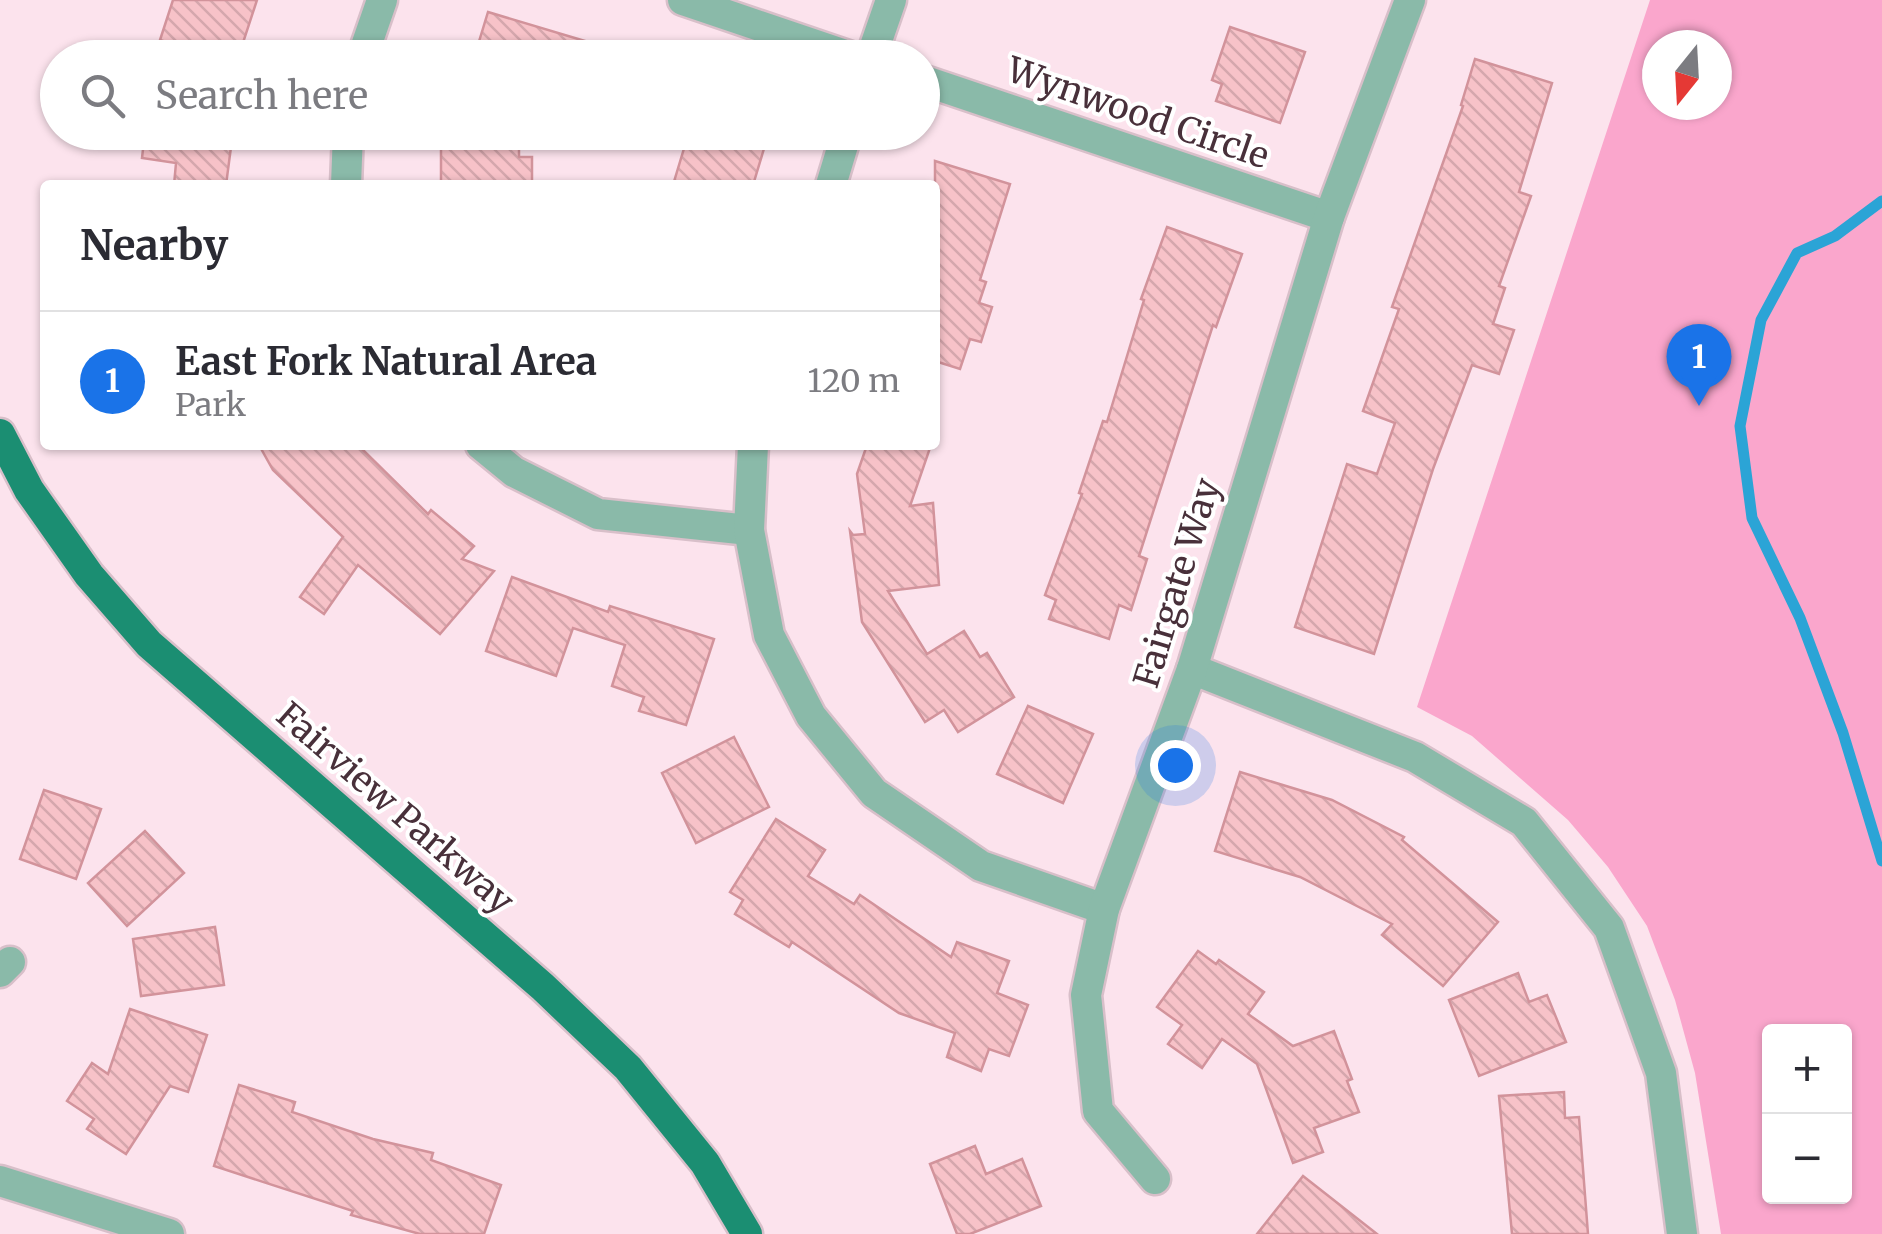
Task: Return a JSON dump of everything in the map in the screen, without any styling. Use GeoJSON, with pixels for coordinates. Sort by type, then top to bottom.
{"type":"FeatureCollection","features":[{"type":"Feature","properties":{"kind":"main road","name":"Fairview Parkway"},"geometry":{"type":"LineString","coordinates":[[0,434],[30,490],[79,561],[149,644],[543,986],[628,1068],[705,1162],[746,1234]]}},
{"type":"Feature","properties":{"kind":"street"},"geometry":{"type":"LineString","coordinates":[[368,40],[382,0]]}},
{"type":"Feature","properties":{"kind":"street"},"geometry":{"type":"LineString","coordinates":[[683,0],[801,40]]}},
{"type":"Feature","properties":{"kind":"street"},"geometry":{"type":"LineString","coordinates":[[877,40],[891,0]]}},
{"type":"Feature","properties":{"kind":"street","name":"Fairgate Way"},"geometry":{"type":"LineString","coordinates":[[1155,1179],[1098,1112],[1086,995],[1104,909],[1192,669],[1329,217],[1410,0]]}},
{"type":"Feature","properties":{"kind":"street","name":"Wynwood Circle"},"geometry":{"type":"LineString","coordinates":[[940,86],[1329,217]]}},
{"type":"Feature","properties":{"kind":"street"},"geometry":{"type":"LineString","coordinates":[[346,180],[347,150]]}},
{"type":"Feature","properties":{"kind":"street"},"geometry":{"type":"LineString","coordinates":[[832,180],[841,150]]}},
{"type":"Feature","properties":{"kind":"street"},"geometry":{"type":"LineString","coordinates":[[487,450],[514,472],[598,514],[749,530]]}},
{"type":"Feature","properties":{"kind":"street"},"geometry":{"type":"LineString","coordinates":[[753,450],[749,530],[769,635],[811,716],[874,793],[981,866],[1104,909]]}},
{"type":"Feature","properties":{"kind":"street"},"geometry":{"type":"LineString","coordinates":[[1192,669],[1416,757],[1524,822],[1609,928],[1661,1073],[1682,1234]]}},
{"type":"Feature","properties":{"kind":"street"},"geometry":{"type":"LineString","coordinates":[[0,1180],[169,1234]]}},
{"type":"Feature","properties":{"kind":"shaded area"},"geometry":{"type":"Polygon","coordinates":[[[1650,0],[1882,0],[1882,1234],[1721,1234],[1695,1073],[1675,1000],[1647,926],[1608,867],[1568,820],[1472,736],[1417,707],[1650,0]]]}},
{"type":"Feature","properties":{"kind":"building"},"geometry":{"type":"Polygon","coordinates":[[[173,0],[257,0],[244,40],[160,40],[173,0]]]}},
{"type":"Feature","properties":{"kind":"building"},"geometry":{"type":"Polygon","coordinates":[[[488,12],[582,40],[479,40],[488,12]]]}},
{"type":"Feature","properties":{"kind":"building"},"geometry":{"type":"Polygon","coordinates":[[[1230,27],[1305,52],[1280,123],[1216,101],[1222,84],[1212,80],[1230,27]]]}},
{"type":"Feature","properties":{"kind":"building"},"geometry":{"type":"Polygon","coordinates":[[[1475,59],[1552,83],[1519,192],[1531,196],[1499,286],[1505,288],[1493,324],[1514,330],[1499,374],[1472,365],[1433,469],[1374,654],[1295,627],[1347,464],[1377,474],[1395,423],[1363,411],[1399,309],[1392,307],[1463,106],[1475,59]]]}},
{"type":"Feature","properties":{"kind":"building"},"geometry":{"type":"Polygon","coordinates":[[[143,150],[231,150],[227,180],[174,180],[176,163],[142,158],[143,150]]]}},
{"type":"Feature","properties":{"kind":"building"},"geometry":{"type":"Polygon","coordinates":[[[441,150],[519,150],[519,157],[532,157],[532,180],[441,180],[441,150]]]}},
{"type":"Feature","properties":{"kind":"building"},"geometry":{"type":"Polygon","coordinates":[[[684,150],[764,150],[755,180],[675,180],[684,150]]]}},
{"type":"Feature","properties":{"kind":"building"},"geometry":{"type":"Polygon","coordinates":[[[935,161],[1010,184],[980,280],[986,282],[979,303],[992,307],[981,342],[970,339],[960,369],[940,363],[940,180],[935,180],[935,161]]]}},
{"type":"Feature","properties":{"kind":"building"},"geometry":{"type":"Polygon","coordinates":[[[1167,227],[1242,254],[1216,327],[1213,325],[1139,556],[1147,559],[1131,610],[1119,605],[1109,639],[1049,619],[1056,600],[1045,595],[1082,494],[1079,493],[1103,421],[1107,422],[1144,300],[1141,299],[1167,227]]]}},
{"type":"Feature","properties":{"kind":"building"},"geometry":{"type":"Polygon","coordinates":[[[262,450],[363,450],[428,514],[431,510],[474,546],[462,559],[494,571],[440,634],[358,565],[324,614],[300,597],[343,537],[273,470],[262,450]]]}},
{"type":"Feature","properties":{"kind":"building"},"geometry":{"type":"Polygon","coordinates":[[[865,450],[929,450],[910,506],[933,503],[939,585],[888,591],[927,654],[964,631],[980,657],[987,653],[1014,697],[958,732],[944,710],[925,722],[862,622],[850,531],[853,535],[865,534],[857,474],[865,450]]]}},
{"type":"Feature","properties":{"kind":"building"},"geometry":{"type":"Polygon","coordinates":[[[512,577],[608,612],[610,606],[714,639],[686,725],[639,711],[644,697],[612,686],[625,645],[573,628],[556,676],[486,651],[512,577]]]}},
{"type":"Feature","properties":{"kind":"building"},"geometry":{"type":"Polygon","coordinates":[[[1028,706],[1093,734],[1063,803],[997,774],[1028,706]]]}},
{"type":"Feature","properties":{"kind":"building"},"geometry":{"type":"Polygon","coordinates":[[[734,737],[769,807],[696,843],[662,773],[734,737]]]}},
{"type":"Feature","properties":{"kind":"building"},"geometry":{"type":"Polygon","coordinates":[[[1240,772],[1332,800],[1404,837],[1402,840],[1498,922],[1443,986],[1382,935],[1392,924],[1300,877],[1215,851],[1240,772]]]}},
{"type":"Feature","properties":{"kind":"building"},"geometry":{"type":"Polygon","coordinates":[[[44,790],[101,809],[76,879],[20,859],[44,790]]]}},
{"type":"Feature","properties":{"kind":"building"},"geometry":{"type":"Polygon","coordinates":[[[776,819],[825,850],[808,876],[854,904],[860,895],[951,957],[957,942],[1009,961],[997,993],[1028,1005],[1009,1056],[989,1049],[981,1071],[947,1057],[955,1033],[899,1013],[792,942],[789,947],[735,914],[743,900],[730,892],[776,819]]]}},
{"type":"Feature","properties":{"kind":"building"},"geometry":{"type":"Polygon","coordinates":[[[145,831],[184,873],[127,926],[88,883],[145,831]]]}},
{"type":"Feature","properties":{"kind":"building"},"geometry":{"type":"Polygon","coordinates":[[[215,927],[224,985],[141,996],[133,939],[215,927]]]}},
{"type":"Feature","properties":{"kind":"building"},"geometry":{"type":"Polygon","coordinates":[[[1198,951],[1216,964],[1219,960],[1264,992],[1248,1014],[1293,1046],[1334,1031],[1352,1079],[1347,1081],[1359,1112],[1314,1128],[1323,1152],[1293,1163],[1257,1064],[1222,1039],[1202,1068],[1168,1044],[1182,1025],[1157,1007],[1198,951]]]}},
{"type":"Feature","properties":{"kind":"building"},"geometry":{"type":"Polygon","coordinates":[[[1518,973],[1529,1002],[1547,995],[1566,1042],[1479,1076],[1449,1000],[1518,973]]]}},
{"type":"Feature","properties":{"kind":"building"},"geometry":{"type":"Polygon","coordinates":[[[130,1009],[207,1035],[188,1092],[170,1086],[126,1154],[87,1129],[94,1119],[67,1101],[92,1063],[108,1074],[130,1009]]]}},
{"type":"Feature","properties":{"kind":"building"},"geometry":{"type":"Polygon","coordinates":[[[239,1085],[295,1102],[292,1112],[373,1139],[433,1153],[431,1160],[501,1185],[484,1234],[420,1234],[351,1215],[353,1211],[214,1166],[239,1085]]]}},
{"type":"Feature","properties":{"kind":"building"},"geometry":{"type":"Polygon","coordinates":[[[1564,1092],[1565,1118],[1579,1117],[1588,1234],[1512,1234],[1499,1096],[1564,1092]]]}},
{"type":"Feature","properties":{"kind":"building"},"geometry":{"type":"Polygon","coordinates":[[[975,1146],[986,1174],[1022,1159],[1041,1206],[970,1234],[957,1234],[930,1164],[975,1146]]]}},
{"type":"Feature","properties":{"kind":"building"},"geometry":{"type":"Polygon","coordinates":[[[1303,1176],[1377,1234],[1257,1234],[1303,1176]]]}},
{"type":"Feature","properties":{"kind":"waterway"},"geometry":{"type":"LineString","coordinates":[[1882,201],[1835,236],[1797,253],[1761,320],[1740,426],[1752,518],[1800,618],[1843,733],[1882,861]]}},
{"type":"Feature","properties":{"kind":"place","name":"East Fork Natural Area"},"geometry":{"type":"Point","coordinates":[1699,406]}}]}
